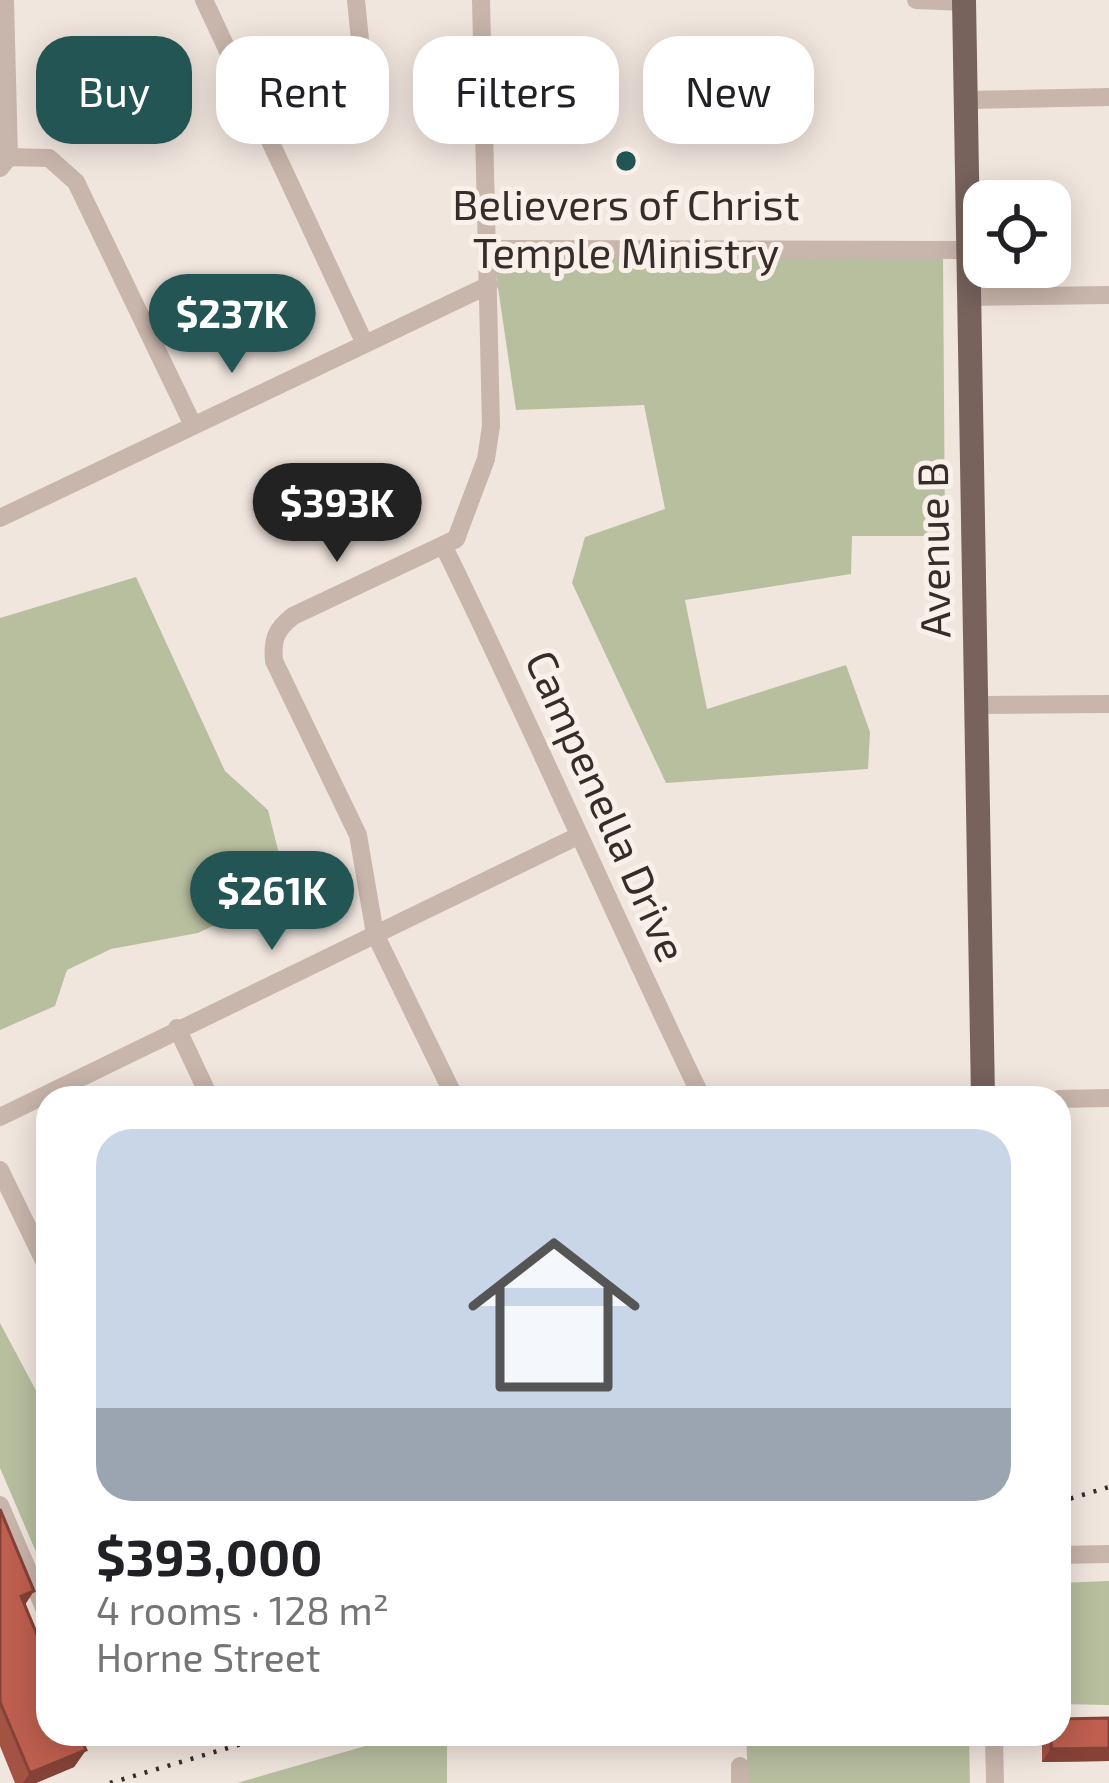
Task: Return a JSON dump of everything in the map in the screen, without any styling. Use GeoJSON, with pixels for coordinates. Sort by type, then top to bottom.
{"type":"FeatureCollection","features":[{"type":"Feature","properties":{"kind":"main road","name":"Avenue B"},"geometry":{"type":"LineString","coordinates":[[964,1],[967,180]]}},
{"type":"Feature","properties":{"kind":"main road","name":"Avenue B"},"geometry":{"type":"LineString","coordinates":[[969,288],[983,1086]]}},
{"type":"Feature","properties":{"kind":"street"},"geometry":{"type":"LineString","coordinates":[[5,0],[4,162],[49,158],[76,182],[193,425]]}},
{"type":"Feature","properties":{"kind":"street"},"geometry":{"type":"LineString","coordinates":[[203,0],[365,344]]}},
{"type":"Feature","properties":{"kind":"street"},"geometry":{"type":"LineString","coordinates":[[356,0],[360,36]]}},
{"type":"Feature","properties":{"kind":"street"},"geometry":{"type":"LineString","coordinates":[[449,1086],[375,934],[358,835],[274,661],[275,636],[293,616],[456,538],[486,459],[491,426],[482,0]]}},
{"type":"Feature","properties":{"kind":"street"},"geometry":{"type":"LineString","coordinates":[[916,0],[964,1]]}},
{"type":"Feature","properties":{"kind":"street"},"geometry":{"type":"LineString","coordinates":[[966,100],[1109,97]]}},
{"type":"Feature","properties":{"kind":"street"},"geometry":{"type":"LineString","coordinates":[[488,249],[963,250]]}},
{"type":"Feature","properties":{"kind":"street"},"geometry":{"type":"LineString","coordinates":[[0,518],[488,285]]}},
{"type":"Feature","properties":{"kind":"street"},"geometry":{"type":"LineString","coordinates":[[969,297],[1109,295]]}},
{"type":"Feature","properties":{"kind":"street","name":"Campenella Drive"},"geometry":{"type":"LineString","coordinates":[[443,545],[536,732],[576,837],[696,1086]]}},
{"type":"Feature","properties":{"kind":"street"},"geometry":{"type":"LineString","coordinates":[[976,706],[1109,704]]}},
{"type":"Feature","properties":{"kind":"street"},"geometry":{"type":"LineString","coordinates":[[62,1086],[576,837]]}},
{"type":"Feature","properties":{"kind":"street"},"geometry":{"type":"LineString","coordinates":[[177,1028],[204,1086]]}},
{"type":"Feature","properties":{"kind":"street"},"geometry":{"type":"LineString","coordinates":[[1071,1099],[1109,1098]]}},
{"type":"Feature","properties":{"kind":"street"},"geometry":{"type":"LineString","coordinates":[[0,1117],[36,1099]]}},
{"type":"Feature","properties":{"kind":"street"},"geometry":{"type":"LineString","coordinates":[[0,1169],[36,1244]]}},
{"type":"Feature","properties":{"kind":"street"},"geometry":{"type":"LineString","coordinates":[[0,1505],[36,1589]]}},
{"type":"Feature","properties":{"kind":"street"},"geometry":{"type":"LineString","coordinates":[[1071,1555],[1109,1554]]}},
{"type":"Feature","properties":{"kind":"street"},"geometry":{"type":"LineString","coordinates":[[994,1746],[995,1783]]}},
{"type":"Feature","properties":{"kind":"green space"},"geometry":{"type":"Polygon","coordinates":[[[493,254],[943,257],[945,536],[852,536],[851,574],[685,600],[707,709],[846,665],[870,732],[868,769],[666,783],[572,583],[585,537],[665,509],[644,405],[516,410],[493,254]]]}},
{"type":"Feature","properties":{"kind":"green space"},"geometry":{"type":"Polygon","coordinates":[[[136,577],[225,771],[268,810],[288,890],[198,933],[111,949],[67,970],[55,1006],[0,1030],[0,618],[136,577]]]}},
{"type":"Feature","properties":{"kind":"green space"},"geometry":{"type":"Polygon","coordinates":[[[0,1323],[36,1390],[36,1552],[0,1468],[0,1323]]]}},
{"type":"Feature","properties":{"kind":"green space"},"geometry":{"type":"Polygon","coordinates":[[[1109,1581],[1109,1705],[1071,1704],[1071,1583],[1109,1581]]]}},
{"type":"Feature","properties":{"kind":"green space"},"geometry":{"type":"Polygon","coordinates":[[[365,1746],[447,1746],[447,1783],[237,1783],[365,1746]]]}},
{"type":"Feature","properties":{"kind":"green space"},"geometry":{"type":"Polygon","coordinates":[[[746,1746],[969,1746],[970,1783],[748,1783],[746,1746]]]}},
{"type":"Feature","properties":{"kind":"building"},"geometry":{"type":"Polygon","coordinates":[[[0,1509],[34,1591],[21,1596],[36,1632],[36,1746],[84,1746],[86,1750],[30,1773],[0,1702],[0,1509]]]}},
{"type":"Feature","properties":{"kind":"building"},"geometry":{"type":"Polygon","coordinates":[[[1109,1718],[1109,1748],[1051,1749],[1071,1746],[1071,1719],[1109,1718]]]}},
{"type":"Feature","properties":{"kind":"railway"},"geometry":{"type":"LineString","coordinates":[[1071,1498],[1109,1487]]}},
{"type":"Feature","properties":{"kind":"railway"},"geometry":{"type":"LineString","coordinates":[[110,1783],[235,1746]]}},
{"type":"Feature","properties":{"kind":"place","name":"Believers of Christ Temple Ministry"},"geometry":{"type":"Point","coordinates":[626,161]}}]}
